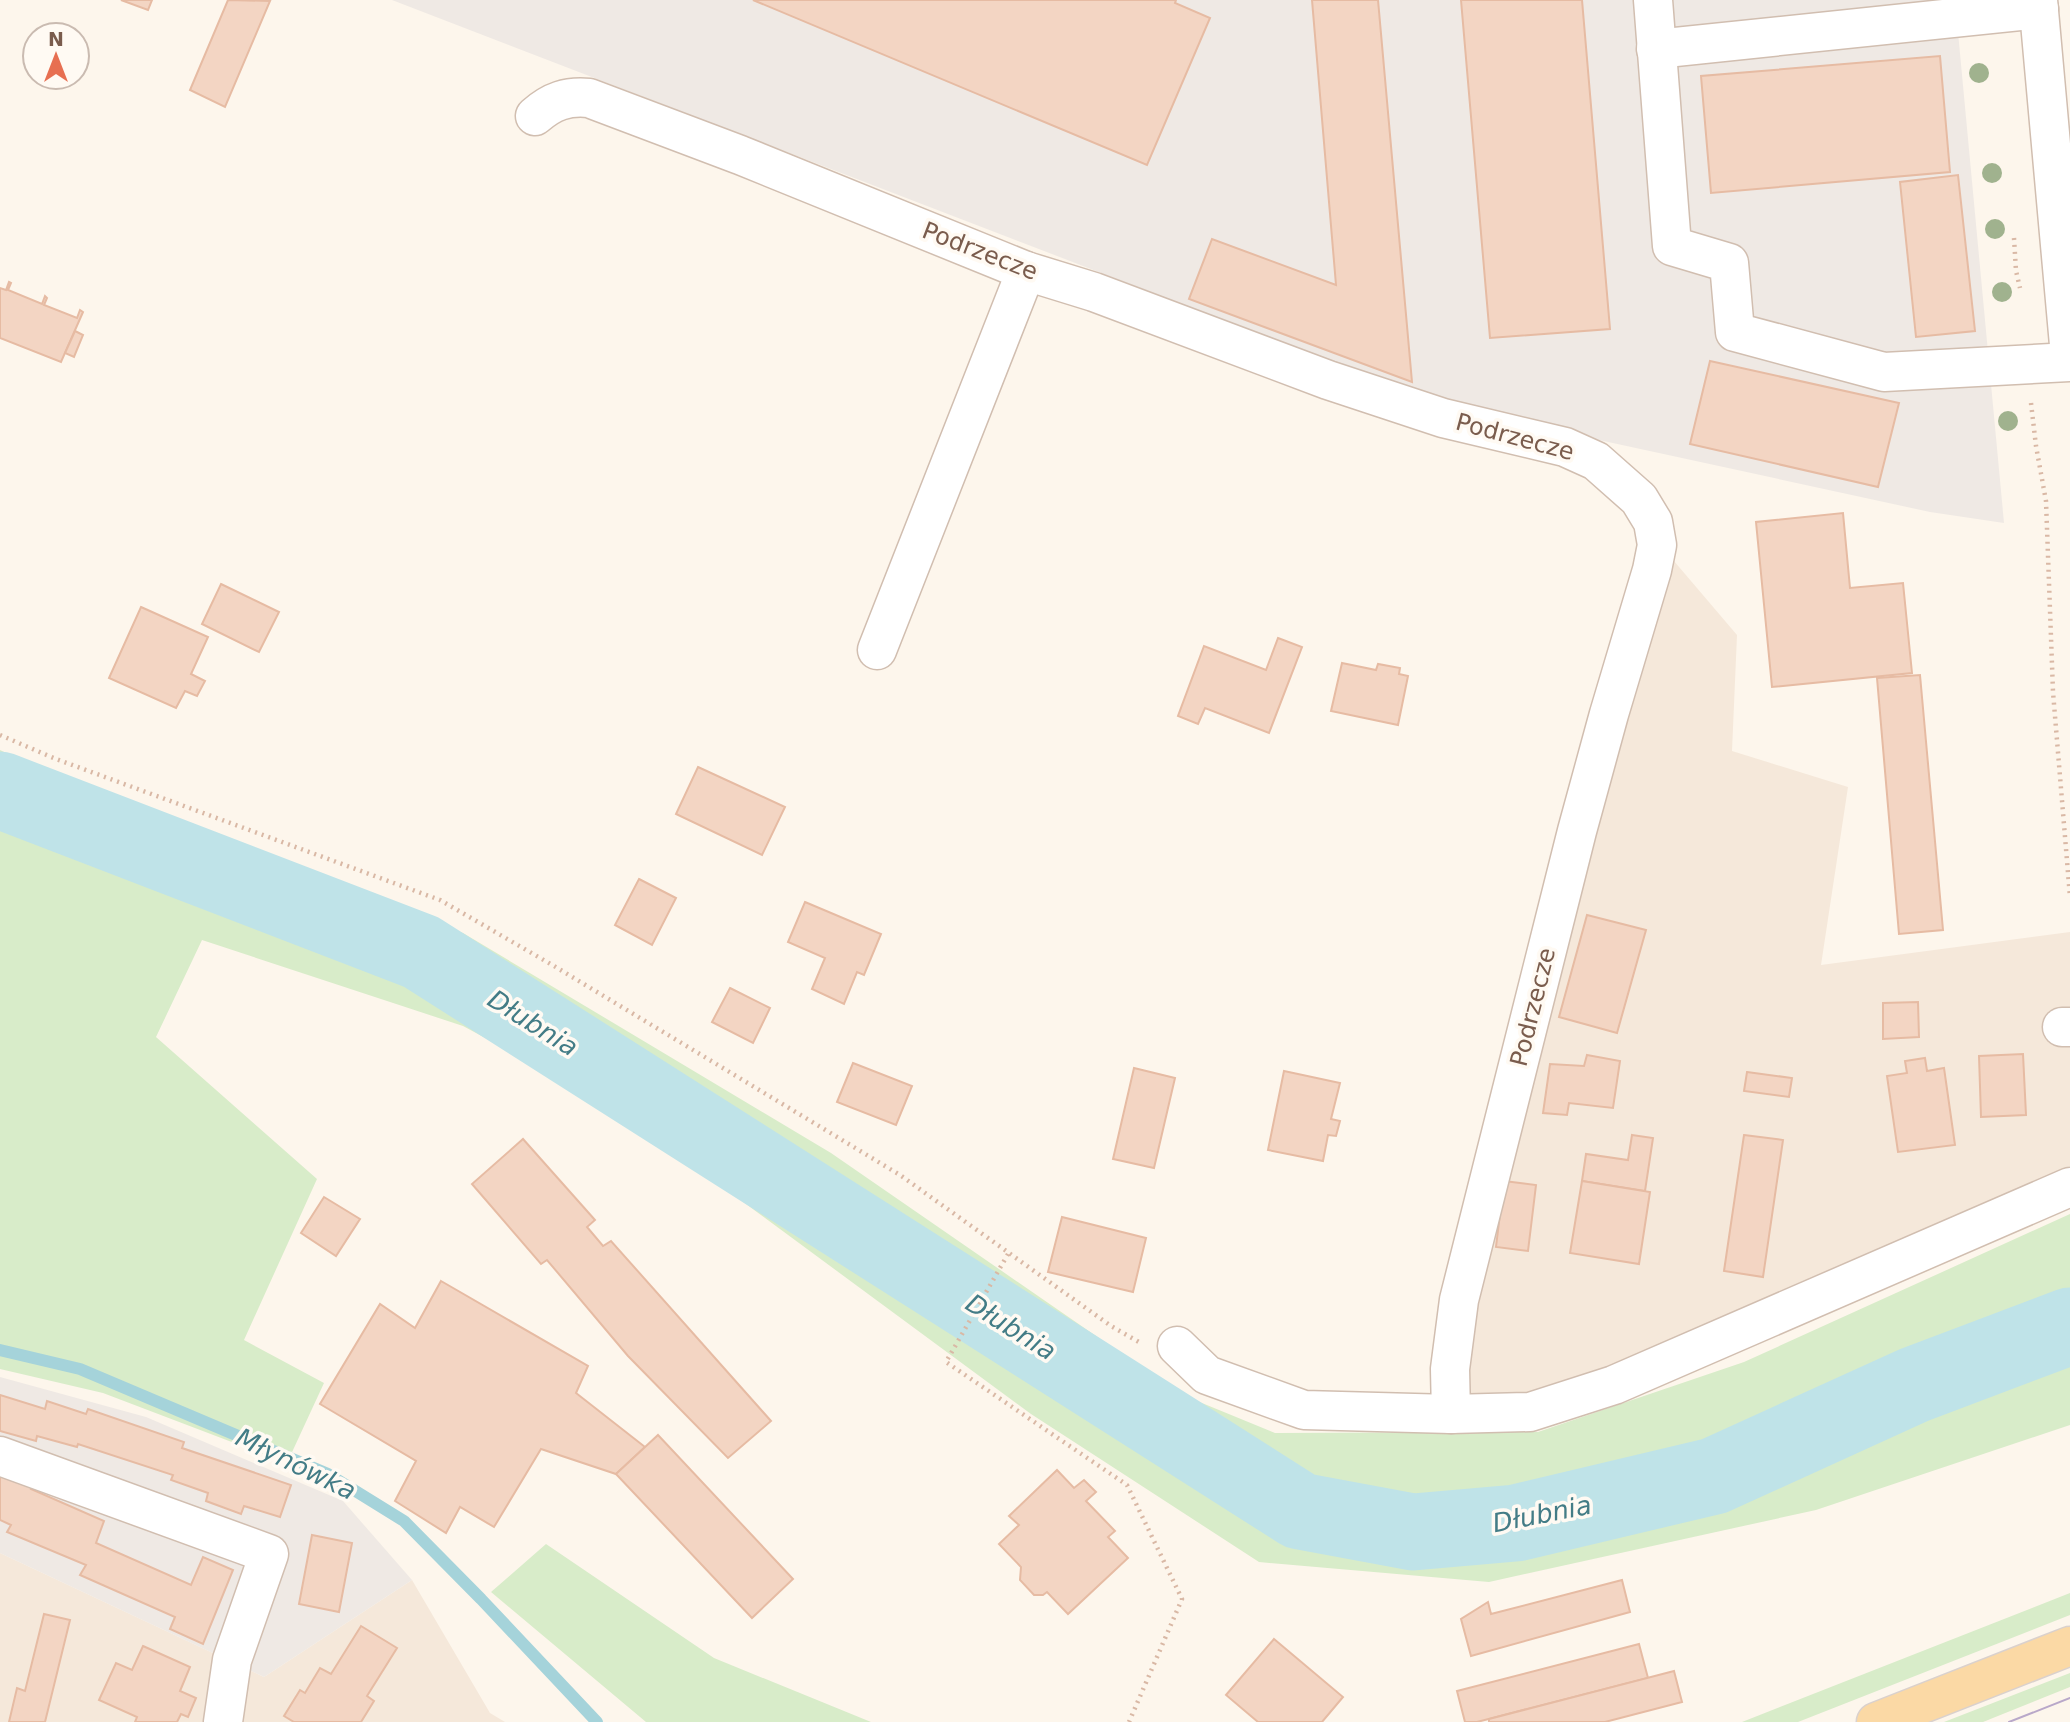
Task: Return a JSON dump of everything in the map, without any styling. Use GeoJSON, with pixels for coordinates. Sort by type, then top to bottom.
{"type":"FeatureCollection","features":[{"type":"Feature","properties":{"kind":"main road"},"geometry":{"type":"LineString","coordinates":[[1876,1722],[2070,1646]]}},
{"type":"Feature","properties":{"kind":"street"},"geometry":{"type":"LineString","coordinates":[[1653,0],[1672,246],[1729,263],[1735,332],[1884,372],[2070,362]]}},
{"type":"Feature","properties":{"kind":"street"},"geometry":{"type":"LineString","coordinates":[[1656,49],[2039,4],[2070,356]]}},
{"type":"Feature","properties":{"kind":"street","name":"Podrzecze"},"geometry":{"type":"LineString","coordinates":[[535,116],[545,106],[559,100],[572,97],[590,98],[740,155],[1026,271],[1094,292],[1328,380],[1443,418],[1564,447],[1596,461],[1639,499],[1653,522],[1657,545],[1653,570],[1608,714],[1459,1300],[1451,1369],[1451,1414]]}},
{"type":"Feature","properties":{"kind":"street"},"geometry":{"type":"LineString","coordinates":[[877,650],[1026,271]]}},
{"type":"Feature","properties":{"kind":"street"},"geometry":{"type":"LineString","coordinates":[[1177,1346],[1207,1375],[1304,1410],[1451,1414],[1530,1412],[1614,1385],[2070,1187]]}},
{"type":"Feature","properties":{"kind":"street"},"geometry":{"type":"LineString","coordinates":[[0,1456],[269,1554],[232,1660],[223,1722]]}},
{"type":"Feature","properties":{"kind":"path"},"geometry":{"type":"LineString","coordinates":[[2032,396],[2032,421],[2046,501],[2052,681],[2070,897]]}},
{"type":"Feature","properties":{"kind":"path"},"geometry":{"type":"LineString","coordinates":[[0,734],[56,759],[440,900],[889,1168],[1111,1326],[1143,1344],[1177,1346]]}},
{"type":"Feature","properties":{"kind":"path"},"geometry":{"type":"LineString","coordinates":[[1008,1254],[946,1362],[1127,1485],[1182,1599],[1129,1722]]}},
{"type":"Feature","properties":{"kind":"shaded area"},"geometry":{"type":"Polygon","coordinates":[[[392,0],[1955,0],[2004,523],[1930,512],[1452,408],[392,0]]]}},
{"type":"Feature","properties":{"kind":"shaded area"},"geometry":{"type":"Polygon","coordinates":[[[1668,554],[1737,635],[1732,751],[1848,787],[1821,965],[2070,932],[2070,1166],[1613,1371],[1524,1398],[1463,1397],[1467,1298],[1668,554]]]}},
{"type":"Feature","properties":{"kind":"shaded area"},"geometry":{"type":"Polygon","coordinates":[[[0,1377],[146,1417],[343,1501],[412,1580],[264,1677],[0,1553],[0,1377]]]}},
{"type":"Feature","properties":{"kind":"shaded area"},"geometry":{"type":"Polygon","coordinates":[[[0,1553],[264,1677],[412,1580],[490,1713],[505,1722],[0,1722],[0,1553]]]}},
{"type":"Feature","properties":{"kind":"green space"},"geometry":{"type":"Polygon","coordinates":[[[0,750],[51,774],[463,933],[831,1153],[1180,1394],[1275,1433],[1538,1432],[1744,1362],[2070,1214],[2070,1425],[1816,1510],[1489,1582],[1259,1562],[1031,1414],[617,1109],[463,1026],[202,940],[156,1037],[317,1179],[244,1340],[324,1383],[287,1463],[103,1393],[0,1369],[0,750]]]}},
{"type":"Feature","properties":{"kind":"green space"},"geometry":{"type":"Polygon","coordinates":[[[546,1544],[714,1658],[871,1722],[646,1722],[491,1592],[546,1544]]]}},
{"type":"Feature","properties":{"kind":"green space"},"geometry":{"type":"Polygon","coordinates":[[[2070,1593],[2070,1615],[1798,1722],[1742,1722],[2070,1593]]]}},
{"type":"Feature","properties":{"kind":"green space"},"geometry":{"type":"Polygon","coordinates":[[[2070,1673],[2070,1687],[1983,1722],[1944,1722],[2070,1673]]]}},
{"type":"Feature","properties":{"kind":"building"},"geometry":{"type":"Polygon","coordinates":[[[121,0],[152,0],[148,10],[121,0]]]}},
{"type":"Feature","properties":{"kind":"building"},"geometry":{"type":"Polygon","coordinates":[[[228,0],[270,1],[225,107],[190,90],[228,0]]]}},
{"type":"Feature","properties":{"kind":"building"},"geometry":{"type":"Polygon","coordinates":[[[753,0],[1176,0],[1175,3],[1210,18],[1147,165],[753,0]]]}},
{"type":"Feature","properties":{"kind":"building"},"geometry":{"type":"Polygon","coordinates":[[[1312,0],[1378,0],[1412,382],[1189,299],[1212,239],[1336,285],[1312,0]]]}},
{"type":"Feature","properties":{"kind":"building"},"geometry":{"type":"Polygon","coordinates":[[[1461,0],[1582,0],[1610,329],[1490,338],[1461,0]]]}},
{"type":"Feature","properties":{"kind":"building"},"geometry":{"type":"Polygon","coordinates":[[[1940,56],[1950,172],[1711,193],[1701,76],[1940,56]]]}},
{"type":"Feature","properties":{"kind":"building"},"geometry":{"type":"Polygon","coordinates":[[[1958,175],[1975,331],[1916,337],[1900,182],[1958,175]]]}},
{"type":"Feature","properties":{"kind":"building"},"geometry":{"type":"Polygon","coordinates":[[[9,282],[11,283],[8,290],[42,304],[45,296],[47,298],[44,305],[77,318],[80,310],[83,312],[61,362],[0,338],[0,288],[6,290],[9,282]]]}},
{"type":"Feature","properties":{"kind":"building"},"geometry":{"type":"Polygon","coordinates":[[[75,331],[83,335],[74,357],[65,353],[75,331]]]}},
{"type":"Feature","properties":{"kind":"building"},"geometry":{"type":"Polygon","coordinates":[[[1710,361],[1899,403],[1878,487],[1690,444],[1710,361]]]}},
{"type":"Feature","properties":{"kind":"building"},"geometry":{"type":"Polygon","coordinates":[[[1843,513],[1850,588],[1903,583],[1912,673],[1772,687],[1756,522],[1843,513]]]}},
{"type":"Feature","properties":{"kind":"building"},"geometry":{"type":"Polygon","coordinates":[[[221,584],[279,612],[259,652],[202,624],[221,584]]]}},
{"type":"Feature","properties":{"kind":"building"},"geometry":{"type":"Polygon","coordinates":[[[141,607],[208,637],[191,674],[205,681],[197,696],[185,691],[176,708],[109,678],[141,607]]]}},
{"type":"Feature","properties":{"kind":"building"},"geometry":{"type":"Polygon","coordinates":[[[1278,638],[1302,647],[1269,733],[1205,708],[1198,724],[1178,716],[1204,646],[1266,670],[1278,638]]]}},
{"type":"Feature","properties":{"kind":"building"},"geometry":{"type":"Polygon","coordinates":[[[1342,663],[1376,670],[1378,664],[1400,668],[1399,674],[1408,676],[1398,725],[1331,711],[1342,663]]]}},
{"type":"Feature","properties":{"kind":"building"},"geometry":{"type":"Polygon","coordinates":[[[1920,675],[1943,930],[1899,934],[1877,678],[1920,675]]]}},
{"type":"Feature","properties":{"kind":"building"},"geometry":{"type":"Polygon","coordinates":[[[698,767],[785,807],[762,855],[676,814],[698,767]]]}},
{"type":"Feature","properties":{"kind":"building"},"geometry":{"type":"Polygon","coordinates":[[[639,879],[676,898],[652,945],[615,925],[639,879]]]}},
{"type":"Feature","properties":{"kind":"building"},"geometry":{"type":"Polygon","coordinates":[[[805,902],[881,934],[864,975],[857,972],[844,1004],[812,989],[825,958],[788,942],[805,902]]]}},
{"type":"Feature","properties":{"kind":"building"},"geometry":{"type":"Polygon","coordinates":[[[1587,915],[1646,930],[1617,1033],[1559,1017],[1587,915]]]}},
{"type":"Feature","properties":{"kind":"building"},"geometry":{"type":"Polygon","coordinates":[[[730,988],[770,1008],[753,1043],[712,1022],[730,988]]]}},
{"type":"Feature","properties":{"kind":"building"},"geometry":{"type":"Polygon","coordinates":[[[1918,1002],[1919,1037],[1883,1039],[1883,1003],[1918,1002]]]}},
{"type":"Feature","properties":{"kind":"building"},"geometry":{"type":"Polygon","coordinates":[[[2023,1054],[2026,1115],[1981,1117],[1979,1056],[2023,1054]]]}},
{"type":"Feature","properties":{"kind":"building"},"geometry":{"type":"Polygon","coordinates":[[[1587,1055],[1620,1061],[1613,1108],[1569,1103],[1567,1115],[1543,1113],[1550,1064],[1584,1066],[1587,1055]]]}},
{"type":"Feature","properties":{"kind":"building"},"geometry":{"type":"Polygon","coordinates":[[[1925,1058],[1927,1071],[1944,1068],[1955,1145],[1898,1152],[1887,1076],[1907,1073],[1905,1061],[1925,1058]]]}},
{"type":"Feature","properties":{"kind":"building"},"geometry":{"type":"Polygon","coordinates":[[[853,1063],[912,1086],[896,1125],[837,1102],[853,1063]]]}},
{"type":"Feature","properties":{"kind":"building"},"geometry":{"type":"Polygon","coordinates":[[[1134,1068],[1175,1078],[1154,1168],[1113,1159],[1134,1068]]]}},
{"type":"Feature","properties":{"kind":"building"},"geometry":{"type":"Polygon","coordinates":[[[1284,1071],[1340,1083],[1331,1119],[1340,1121],[1336,1136],[1328,1135],[1323,1161],[1268,1150],[1284,1071]]]}},
{"type":"Feature","properties":{"kind":"building"},"geometry":{"type":"Polygon","coordinates":[[[1747,1072],[1792,1078],[1789,1097],[1744,1091],[1747,1072]]]}},
{"type":"Feature","properties":{"kind":"building"},"geometry":{"type":"Polygon","coordinates":[[[1632,1135],[1653,1138],[1645,1191],[1582,1181],[1586,1154],[1628,1160],[1632,1135]]]}},
{"type":"Feature","properties":{"kind":"building"},"geometry":{"type":"Polygon","coordinates":[[[1744,1135],[1783,1140],[1763,1277],[1724,1271],[1744,1135]]]}},
{"type":"Feature","properties":{"kind":"building"},"geometry":{"type":"Polygon","coordinates":[[[523,1139],[595,1220],[587,1227],[603,1246],[611,1241],[771,1421],[728,1458],[628,1356],[547,1260],[541,1264],[472,1184],[523,1139]]]}},
{"type":"Feature","properties":{"kind":"building"},"geometry":{"type":"Polygon","coordinates":[[[1504,1181],[1536,1185],[1528,1251],[1496,1247],[1504,1181]]]}},
{"type":"Feature","properties":{"kind":"building"},"geometry":{"type":"Polygon","coordinates":[[[1582,1181],[1650,1192],[1639,1264],[1570,1253],[1582,1181]]]}},
{"type":"Feature","properties":{"kind":"building"},"geometry":{"type":"Polygon","coordinates":[[[324,1197],[360,1219],[336,1256],[301,1233],[324,1197]]]}},
{"type":"Feature","properties":{"kind":"building"},"geometry":{"type":"Polygon","coordinates":[[[1062,1217],[1146,1238],[1133,1292],[1048,1272],[1062,1217]]]}},
{"type":"Feature","properties":{"kind":"building"},"geometry":{"type":"Polygon","coordinates":[[[441,1281],[588,1366],[576,1393],[645,1447],[616,1474],[541,1449],[494,1527],[460,1507],[446,1533],[395,1501],[416,1461],[320,1404],[380,1304],[415,1328],[441,1281]]]}},
{"type":"Feature","properties":{"kind":"building"},"geometry":{"type":"Polygon","coordinates":[[[0,1395],[45,1409],[47,1401],[86,1414],[88,1409],[184,1442],[182,1448],[291,1485],[280,1517],[244,1506],[241,1514],[206,1501],[208,1493],[171,1480],[173,1475],[78,1444],[77,1447],[37,1436],[36,1441],[0,1431],[0,1395]]]}},
{"type":"Feature","properties":{"kind":"building"},"geometry":{"type":"Polygon","coordinates":[[[658,1435],[793,1579],[752,1618],[616,1474],[658,1435]]]}},
{"type":"Feature","properties":{"kind":"building"},"geometry":{"type":"Polygon","coordinates":[[[1057,1470],[1074,1488],[1084,1480],[1096,1492],[1086,1501],[1115,1531],[1108,1537],[1128,1558],[1068,1614],[1047,1592],[1034,1595],[1020,1580],[1021,1567],[999,1544],[1019,1525],[1009,1516],[1057,1470]]]}},
{"type":"Feature","properties":{"kind":"building"},"geometry":{"type":"Polygon","coordinates":[[[0,1471],[34,1483],[31,1489],[104,1521],[96,1543],[191,1585],[203,1557],[233,1570],[203,1644],[170,1629],[175,1617],[80,1575],[86,1565],[7,1532],[11,1525],[0,1520],[0,1471]]]}},
{"type":"Feature","properties":{"kind":"building"},"geometry":{"type":"Polygon","coordinates":[[[312,1535],[352,1543],[339,1612],[299,1604],[312,1535]]]}},
{"type":"Feature","properties":{"kind":"building"},"geometry":{"type":"Polygon","coordinates":[[[1622,1580],[1630,1612],[1471,1656],[1461,1619],[1488,1602],[1491,1614],[1622,1580]]]}},
{"type":"Feature","properties":{"kind":"building"},"geometry":{"type":"Polygon","coordinates":[[[44,1614],[70,1620],[45,1722],[9,1722],[17,1688],[25,1691],[44,1614]]]}},
{"type":"Feature","properties":{"kind":"building"},"geometry":{"type":"Polygon","coordinates":[[[361,1626],[397,1648],[367,1696],[374,1701],[361,1722],[294,1722],[284,1716],[300,1690],[305,1693],[320,1668],[331,1674],[361,1626]]]}},
{"type":"Feature","properties":{"kind":"building"},"geometry":{"type":"Polygon","coordinates":[[[1274,1639],[1343,1697],[1322,1722],[1258,1722],[1226,1695],[1274,1639]]]}},
{"type":"Feature","properties":{"kind":"building"},"geometry":{"type":"Polygon","coordinates":[[[1639,1644],[1648,1678],[1477,1722],[1465,1722],[1457,1691],[1639,1644]]]}},
{"type":"Feature","properties":{"kind":"building"},"geometry":{"type":"Polygon","coordinates":[[[143,1646],[190,1667],[180,1691],[196,1698],[188,1717],[181,1714],[177,1722],[135,1722],[137,1717],[99,1700],[116,1663],[132,1670],[143,1646]]]}},
{"type":"Feature","properties":{"kind":"building"},"geometry":{"type":"Polygon","coordinates":[[[1674,1671],[1682,1702],[1605,1722],[1489,1722],[1489,1719],[1674,1671]]]}},
{"type":"Feature","properties":{"kind":"waterway","name":"Dłubnia"},"geometry":{"type":"LineString","coordinates":[[0,790],[421,952],[1300,1511],[1413,1532],[1516,1523],[1714,1476],[1914,1385],[2070,1326]]}},
{"type":"Feature","properties":{"kind":"waterway","name":"Młynówka"},"geometry":{"type":"LineString","coordinates":[[0,1350],[80,1369],[328,1474],[404,1521],[597,1722]]}},
{"type":"Feature","properties":{"kind":"tram line"},"geometry":{"type":"LineString","coordinates":[[2009,1722],[2070,1698]]}}]}
